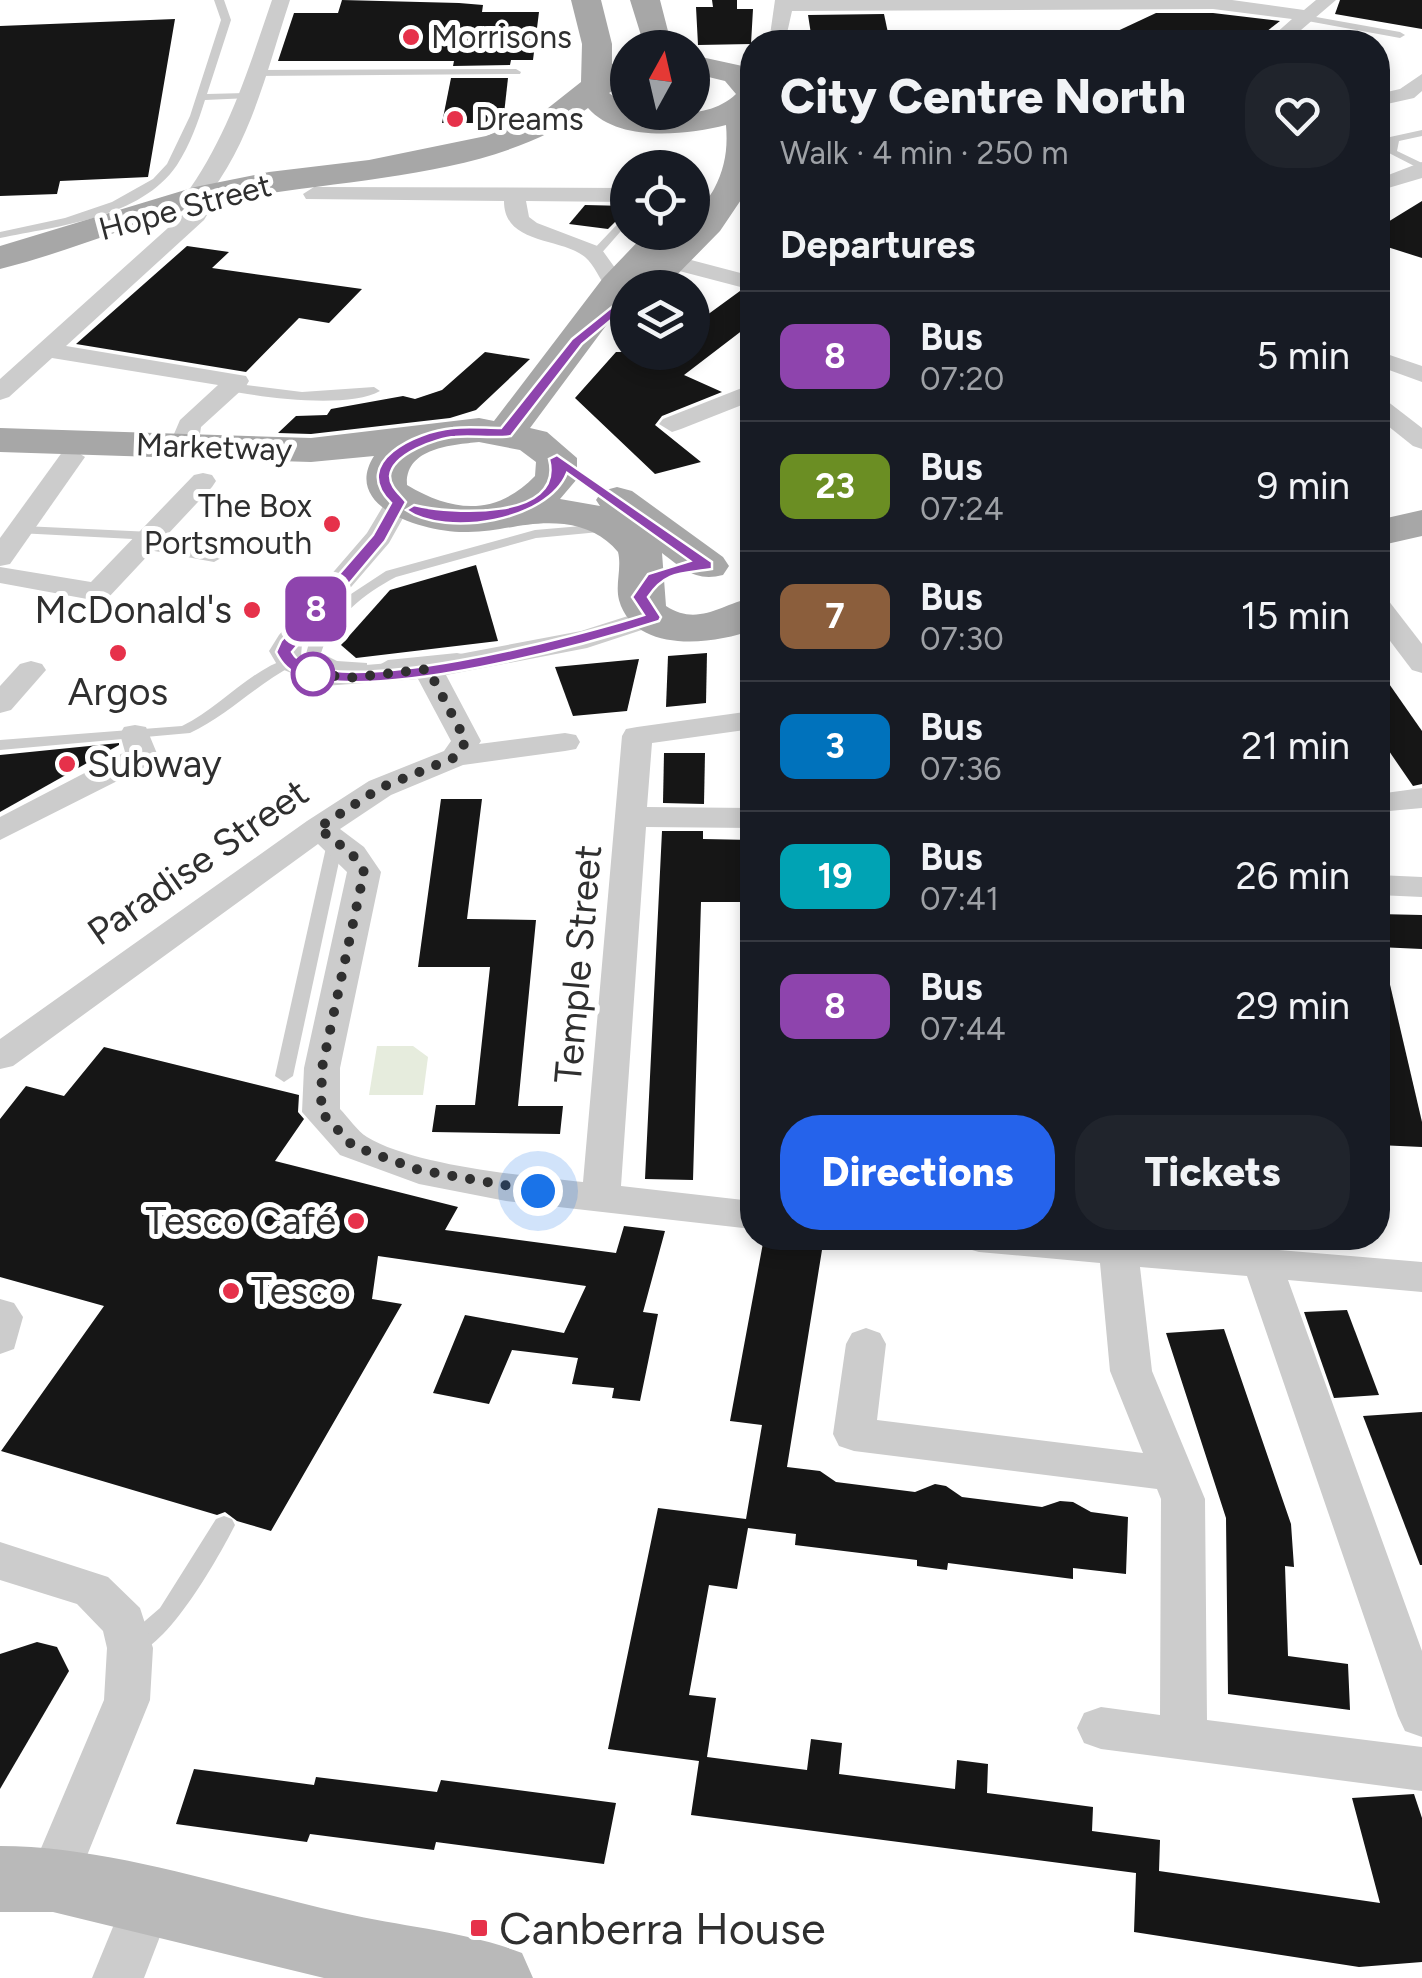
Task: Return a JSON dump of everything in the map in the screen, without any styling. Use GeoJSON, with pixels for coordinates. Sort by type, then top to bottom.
{"type":"FeatureCollection","features":[{"type":"Feature","properties":{"kind":"main road"},"geometry":{"type":"LineString","coordinates":[[586,0],[597,44],[597,92],[610,107]]}},
{"type":"Feature","properties":{"kind":"main road"},"geometry":{"type":"LineString","coordinates":[[645,0],[652,30]]}},
{"type":"Feature","properties":{"kind":"main road","name":"Hope Street"},"geometry":{"type":"LineString","coordinates":[[0,258],[196,206],[269,182],[432,158],[495,144],[549,123],[610,82]]}},
{"type":"Feature","properties":{"kind":"main road"},"geometry":{"type":"LineString","coordinates":[[710,109],[734,84]]}},
{"type":"Feature","properties":{"kind":"main road"},"geometry":{"type":"LineString","coordinates":[[734,84],[740,133]]}},
{"type":"Feature","properties":{"kind":"main road"},"geometry":{"type":"LineString","coordinates":[[676,130],[706,150]]}},
{"type":"Feature","properties":{"kind":"main road"},"geometry":{"type":"LineString","coordinates":[[710,220],[740,165]]}},
{"type":"Feature","properties":{"kind":"main road"},"geometry":{"type":"LineString","coordinates":[[648,270],[666,250]]}},
{"type":"Feature","properties":{"kind":"main road"},"geometry":{"type":"LineString","coordinates":[[610,310],[577,342],[506,433],[546,448],[706,566]]}},
{"type":"Feature","properties":{"kind":"main road","name":"Marketway"},"geometry":{"type":"LineString","coordinates":[[4,441],[196,451],[310,450],[452,432],[506,433]]}},
{"type":"Feature","properties":{"kind":"main road"},"geometry":{"type":"LineString","coordinates":[[392,496],[383,475],[389,461],[427,438]]}},
{"type":"Feature","properties":{"kind":"main road","name":"Marketway"},"geometry":{"type":"LineString","coordinates":[[4,441],[72,457],[291,465],[345,473],[433,515],[454,518],[477,518],[520,509]]}},
{"type":"Feature","properties":{"kind":"main road"},"geometry":{"type":"LineString","coordinates":[[520,509],[541,499],[555,486],[560,472],[557,459]]}},
{"type":"Feature","properties":{"kind":"main road"},"geometry":{"type":"LineString","coordinates":[[520,509],[580,514],[616,527],[634,543],[644,561],[648,602],[684,628],[704,629],[740,620]]}},
{"type":"Feature","properties":{"kind":"main road"},"geometry":{"type":"LineString","coordinates":[[1390,531],[1422,523]]}},
{"type":"Feature","properties":{"kind":"main road"},"geometry":{"type":"LineString","coordinates":[[648,602],[668,570],[706,566],[740,575]]}},
{"type":"Feature","properties":{"kind":"street"},"geometry":{"type":"LineString","coordinates":[[1,390],[196,206],[224,158],[281,0]]}},
{"type":"Feature","properties":{"kind":"street"},"geometry":{"type":"LineString","coordinates":[[1290,30],[1327,0]]}},
{"type":"Feature","properties":{"kind":"street"},"geometry":{"type":"LineString","coordinates":[[778,30],[784,2],[1213,3],[1306,17]]}},
{"type":"Feature","properties":{"kind":"street"},"geometry":{"type":"LineString","coordinates":[[1390,98],[1407,94],[1422,80]]}},
{"type":"Feature","properties":{"kind":"street"},"geometry":{"type":"LineString","coordinates":[[224,158],[232,172],[269,182]]}},
{"type":"Feature","properties":{"kind":"street"},"geometry":{"type":"LineString","coordinates":[[1390,182],[1408,178],[1422,168]]}},
{"type":"Feature","properties":{"kind":"street"},"geometry":{"type":"LineString","coordinates":[[314,194],[610,195]]}},
{"type":"Feature","properties":{"kind":"street"},"geometry":{"type":"LineString","coordinates":[[515,196],[512,209],[516,219],[528,228],[595,254],[610,270]]}},
{"type":"Feature","properties":{"kind":"street"},"geometry":{"type":"LineString","coordinates":[[676,250],[740,278]]}},
{"type":"Feature","properties":{"kind":"street"},"geometry":{"type":"LineString","coordinates":[[0,575],[98,592],[148,540],[234,384],[47,350]]}},
{"type":"Feature","properties":{"kind":"street"},"geometry":{"type":"LineString","coordinates":[[672,424],[740,400]]}},
{"type":"Feature","properties":{"kind":"street"},"geometry":{"type":"LineString","coordinates":[[1390,416],[1422,441]]}},
{"type":"Feature","properties":{"kind":"street"},"geometry":{"type":"LineString","coordinates":[[9,545],[72,457]]}},
{"type":"Feature","properties":{"kind":"street"},"geometry":{"type":"LineString","coordinates":[[392,496],[380,537],[289,641],[284,652],[289,662],[324,677],[428,669],[587,639],[648,602]]}},
{"type":"Feature","properties":{"kind":"street"},"geometry":{"type":"LineString","coordinates":[[1390,622],[1422,664]]}},
{"type":"Feature","properties":{"kind":"street"},"geometry":{"type":"LineString","coordinates":[[428,669],[466,741],[456,757]]}},
{"type":"Feature","properties":{"kind":"street"},"geometry":{"type":"LineString","coordinates":[[3,696],[31,670]]}},
{"type":"Feature","properties":{"kind":"street","name":"Temple Street"},"geometry":{"type":"LineString","coordinates":[[601,1199],[637,736],[740,722]]}},
{"type":"Feature","properties":{"kind":"street"},"geometry":{"type":"LineString","coordinates":[[0,830],[142,756],[134,734]]}},
{"type":"Feature","properties":{"kind":"street","name":"Paradise Street"},"geometry":{"type":"LineString","coordinates":[[0,1057],[326,836],[380,788],[456,757],[565,742]]}},
{"type":"Feature","properties":{"kind":"street"},"geometry":{"type":"LineString","coordinates":[[1390,802],[1422,798]]}},
{"type":"Feature","properties":{"kind":"street"},"geometry":{"type":"LineString","coordinates":[[632,818],[740,818]]}},
{"type":"Feature","properties":{"kind":"street"},"geometry":{"type":"LineString","coordinates":[[326,836],[352,854],[364,872],[322,1068],[321,1112],[353,1146],[419,1170],[601,1199],[740,1215]]}},
{"type":"Feature","properties":{"kind":"street"},"geometry":{"type":"LineString","coordinates":[[1390,885],[1422,886]]}},
{"type":"Feature","properties":{"kind":"street"},"geometry":{"type":"LineString","coordinates":[[1099,1250],[1264,1265],[1346,1254],[1422,1277]]}},
{"type":"Feature","properties":{"kind":"street"},"geometry":{"type":"LineString","coordinates":[[1119,1252],[1131,1371],[1183,1499],[1184,1739]]}},
{"type":"Feature","properties":{"kind":"street"},"geometry":{"type":"LineString","coordinates":[[1264,1265],[1422,1716]]}},
{"type":"Feature","properties":{"kind":"street"},"geometry":{"type":"LineString","coordinates":[[0,1314],[0,1338]]}},
{"type":"Feature","properties":{"kind":"street"},"geometry":{"type":"LineString","coordinates":[[866,1344],[854,1434],[1174,1474]]}},
{"type":"Feature","properties":{"kind":"street"},"geometry":{"type":"LineString","coordinates":[[0,1561],[92,1590],[124,1622],[130,1648],[126,1700],[27,1879],[149,1900],[346,1949],[496,1978]]}},
{"type":"Feature","properties":{"kind":"street"},"geometry":{"type":"LineString","coordinates":[[1101,1728],[1422,1769]]}},
{"type":"Feature","properties":{"kind":"street"},"geometry":{"type":"LineString","coordinates":[[118,1978],[149,1900]]}},
{"type":"Feature","properties":{"kind":"lane"},"geometry":{"type":"LineString","coordinates":[[0,235],[96,210],[151,186],[176,157],[199,97],[226,20],[220,0]]}},
{"type":"Feature","properties":{"kind":"lane"},"geometry":{"type":"LineString","coordinates":[[1306,17],[1370,30]]}},
{"type":"Feature","properties":{"kind":"lane"},"geometry":{"type":"LineString","coordinates":[[1390,34],[1400,36]]}},
{"type":"Feature","properties":{"kind":"lane"},"geometry":{"type":"LineString","coordinates":[[255,73],[516,72]]}},
{"type":"Feature","properties":{"kind":"lane"},"geometry":{"type":"LineString","coordinates":[[199,97],[246,96]]}},
{"type":"Feature","properties":{"kind":"lane"},"geometry":{"type":"LineString","coordinates":[[1422,133],[1394,139],[1392,152],[1422,168]]}},
{"type":"Feature","properties":{"kind":"lane"},"geometry":{"type":"LineString","coordinates":[[595,254],[610,237]]}},
{"type":"Feature","properties":{"kind":"lane"},"geometry":{"type":"LineString","coordinates":[[234,384],[278,396],[330,398],[374,391]]}},
{"type":"Feature","properties":{"kind":"lane"},"geometry":{"type":"LineString","coordinates":[[483,657],[340,668],[325,664],[312,654],[315,641],[368,585],[391,574],[535,534],[616,527]]}},
{"type":"Feature","properties":{"kind":"lane"},"geometry":{"type":"LineString","coordinates":[[9,545],[148,540],[214,558]]}},
{"type":"Feature","properties":{"kind":"lane"},"geometry":{"type":"LineString","coordinates":[[356,564],[391,574]]}},
{"type":"Feature","properties":{"kind":"lane"},"geometry":{"type":"LineString","coordinates":[[0,745],[172,733],[195,726],[260,676],[289,662]]}},
{"type":"Feature","properties":{"kind":"lane"},"geometry":{"type":"LineString","coordinates":[[284,1076],[326,836]]}},
{"type":"Feature","properties":{"kind":"lane"},"geometry":{"type":"LineString","coordinates":[[130,1648],[168,1615],[224,1524]]}},
{"type":"Feature","properties":{"kind":"green space"},"geometry":{"type":"Polygon","coordinates":[[[377,1046],[413,1046],[428,1057],[423,1095],[369,1095],[377,1046]]]}},
{"type":"Feature","properties":{"kind":"building","name":"Morrisons"},"geometry":{"type":"Polygon","coordinates":[[[342,0],[459,3],[483,5],[482,12],[539,12],[533,60],[511,60],[510,65],[453,66],[454,61],[278,61],[294,13],[338,13],[342,0]]]}},
{"type":"Feature","properties":{"kind":"building"},"geometry":{"type":"Polygon","coordinates":[[[712,0],[737,0],[737,9],[753,9],[752,30],[740,30],[740,44],[710,45],[710,30],[697,30],[696,7],[713,7],[712,0]]]}},
{"type":"Feature","properties":{"kind":"building"},"geometry":{"type":"Polygon","coordinates":[[[1340,0],[1422,0],[1422,29],[1335,14],[1340,0]]]}},
{"type":"Feature","properties":{"kind":"building"},"geometry":{"type":"Polygon","coordinates":[[[1156,13],[1213,13],[1280,21],[1268,30],[1120,30],[1156,13]]]}},
{"type":"Feature","properties":{"kind":"building"},"geometry":{"type":"Polygon","coordinates":[[[884,14],[887,30],[810,30],[808,15],[884,14]]]}},
{"type":"Feature","properties":{"kind":"building"},"geometry":{"type":"Polygon","coordinates":[[[175,19],[148,177],[60,181],[57,194],[0,196],[0,26],[175,19]]]}},
{"type":"Feature","properties":{"kind":"building"},"geometry":{"type":"Polygon","coordinates":[[[451,78],[508,78],[503,123],[442,123],[451,78]]]}},
{"type":"Feature","properties":{"kind":"building"},"geometry":{"type":"Polygon","coordinates":[[[1422,201],[1422,258],[1390,248],[1390,221],[1422,201]]]}},
{"type":"Feature","properties":{"kind":"building"},"geometry":{"type":"Polygon","coordinates":[[[585,205],[610,206],[608,229],[569,224],[585,205]]]}},
{"type":"Feature","properties":{"kind":"building"},"geometry":{"type":"Polygon","coordinates":[[[187,246],[229,252],[212,268],[362,289],[329,323],[299,318],[246,372],[76,344],[187,246]]]}},
{"type":"Feature","properties":{"kind":"building"},"geometry":{"type":"Polygon","coordinates":[[[740,291],[740,332],[710,355],[710,313],[740,291]]]}},
{"type":"Feature","properties":{"kind":"building"},"geometry":{"type":"Polygon","coordinates":[[[485,352],[530,359],[476,410],[450,418],[311,434],[278,433],[296,416],[327,415],[331,409],[403,396],[415,399],[442,390],[485,352]]]}},
{"type":"Feature","properties":{"kind":"building"},"geometry":{"type":"Polygon","coordinates":[[[610,359],[610,370],[691,370],[684,375],[722,392],[662,416],[655,425],[701,462],[655,474],[575,398],[610,359]]]}},
{"type":"Feature","properties":{"kind":"building"},"geometry":{"type":"Polygon","coordinates":[[[476,565],[498,641],[356,658],[341,645],[390,590],[476,565]]]}},
{"type":"Feature","properties":{"kind":"building"},"geometry":{"type":"Polygon","coordinates":[[[707,653],[706,703],[666,707],[668,656],[707,653]]]}},
{"type":"Feature","properties":{"kind":"building"},"geometry":{"type":"Polygon","coordinates":[[[639,659],[627,711],[573,716],[555,667],[639,659]]]}},
{"type":"Feature","properties":{"kind":"building"},"geometry":{"type":"Polygon","coordinates":[[[1390,685],[1422,731],[1422,784],[1413,786],[1390,752],[1390,685]]]}},
{"type":"Feature","properties":{"kind":"building"},"geometry":{"type":"Polygon","coordinates":[[[119,745],[0,812],[0,755],[119,745]]]}},
{"type":"Feature","properties":{"kind":"building"},"geometry":{"type":"Polygon","coordinates":[[[664,753],[705,753],[704,804],[663,803],[664,753]]]}},
{"type":"Feature","properties":{"kind":"building"},"geometry":{"type":"Polygon","coordinates":[[[441,799],[482,799],[467,919],[536,920],[518,1106],[563,1106],[560,1134],[432,1132],[436,1105],[475,1105],[490,967],[418,967],[441,799]]]}},
{"type":"Feature","properties":{"kind":"building"},"geometry":{"type":"Polygon","coordinates":[[[662,831],[703,831],[703,839],[740,840],[740,902],[701,902],[693,1180],[645,1179],[662,831]]]}},
{"type":"Feature","properties":{"kind":"building"},"geometry":{"type":"Polygon","coordinates":[[[1390,914],[1422,915],[1422,949],[1390,948],[1390,914]]]}},
{"type":"Feature","properties":{"kind":"building"},"geometry":{"type":"Polygon","coordinates":[[[1390,985],[1422,1122],[1422,1147],[1390,1146],[1390,985]]]}},
{"type":"Feature","properties":{"kind":"building","name":"Tesco"},"geometry":{"type":"Polygon","coordinates":[[[104,1047],[299,1095],[298,1112],[304,1119],[275,1161],[458,1207],[445,1230],[616,1253],[624,1226],[665,1231],[643,1312],[658,1314],[640,1401],[612,1398],[614,1388],[572,1384],[578,1358],[512,1350],[489,1404],[433,1393],[465,1315],[564,1333],[586,1286],[378,1256],[372,1299],[402,1304],[271,1531],[237,1521],[225,1512],[217,1515],[1,1451],[104,1306],[0,1277],[0,1119],[26,1086],[64,1096],[104,1047]]]}},
{"type":"Feature","properties":{"kind":"building"},"geometry":{"type":"Polygon","coordinates":[[[762,1250],[822,1250],[787,1467],[820,1471],[836,1482],[915,1492],[935,1484],[962,1497],[1042,1507],[1060,1501],[1073,1502],[1091,1512],[1128,1517],[1126,1574],[1073,1568],[1073,1579],[948,1563],[947,1570],[917,1566],[917,1560],[795,1545],[796,1534],[748,1528],[737,1589],[709,1585],[689,1695],[716,1698],[707,1757],[807,1770],[811,1739],[842,1743],[839,1774],[955,1789],[957,1760],[988,1764],[987,1793],[1093,1807],[1092,1831],[1160,1840],[1159,1871],[1380,1903],[1352,1798],[1414,1794],[1422,1818],[1422,1962],[1359,1967],[1134,1932],[1136,1873],[691,1815],[699,1761],[608,1749],[658,1508],[746,1519],[762,1425],[730,1421],[762,1250]]]}},
{"type":"Feature","properties":{"kind":"building"},"geometry":{"type":"Polygon","coordinates":[[[1347,1310],[1379,1395],[1334,1398],[1304,1312],[1347,1310]]]}},
{"type":"Feature","properties":{"kind":"building"},"geometry":{"type":"Polygon","coordinates":[[[1224,1329],[1291,1524],[1294,1567],[1285,1566],[1288,1656],[1348,1664],[1350,1710],[1228,1694],[1226,1518],[1166,1333],[1224,1329]]]}},
{"type":"Feature","properties":{"kind":"building"},"geometry":{"type":"Polygon","coordinates":[[[1422,1412],[1422,1565],[1420,1565],[1363,1416],[1422,1412]]]}},
{"type":"Feature","properties":{"kind":"building"},"geometry":{"type":"Polygon","coordinates":[[[37,1642],[57,1647],[69,1671],[0,1789],[0,1654],[37,1642]]]}},
{"type":"Feature","properties":{"kind":"building"},"geometry":{"type":"Polygon","coordinates":[[[194,1769],[314,1785],[316,1777],[437,1792],[441,1780],[616,1803],[604,1864],[436,1842],[434,1850],[310,1834],[307,1842],[176,1824],[194,1769]]]}},
{"type":"Feature","properties":{"kind":"bus line","name":"8"},"geometry":{"type":"LineString","coordinates":[[414,510],[477,518],[520,509],[541,499],[555,486],[560,472],[557,459],[706,566],[687,566],[653,577],[640,597],[643,608],[653,617],[587,639],[531,651],[348,678],[306,672],[289,662],[284,652],[289,641],[380,537],[399,502],[386,490],[383,475],[389,461],[405,448],[452,432],[506,433],[577,342],[610,317]]}},
{"type":"Feature","properties":{"kind":"place","name":"Morrisons"},"geometry":{"type":"Point","coordinates":[411,37]}},
{"type":"Feature","properties":{"kind":"place","name":"Dreams"},"geometry":{"type":"Point","coordinates":[455,119]}},
{"type":"Feature","properties":{"kind":"place","name":"The Box Portsmouth"},"geometry":{"type":"Point","coordinates":[332,524]}},
{"type":"Feature","properties":{"kind":"place","name":"McDonald's"},"geometry":{"type":"Point","coordinates":[252,610]}},
{"type":"Feature","properties":{"kind":"place","name":"Argos"},"geometry":{"type":"Point","coordinates":[118,653]}},
{"type":"Feature","properties":{"kind":"place","name":"Subway"},"geometry":{"type":"Point","coordinates":[67,764]}},
{"type":"Feature","properties":{"kind":"place","name":"Tesco Café"},"geometry":{"type":"Point","coordinates":[356,1221]}},
{"type":"Feature","properties":{"kind":"place","name":"Tesco"},"geometry":{"type":"Point","coordinates":[231,1291]}},
{"type":"Feature","properties":{"kind":"place","name":"Canberra House"},"geometry":{"type":"Point","coordinates":[479,1928]}},
{"type":"Feature","properties":{"kind":"route"},"geometry":{"type":"LineString","coordinates":[[313,674],[306,672],[348,678],[428,669],[466,741],[456,757],[380,788],[318,828],[352,854],[364,872],[322,1068],[321,1112],[353,1146],[419,1170],[538,1191]]}}]}
